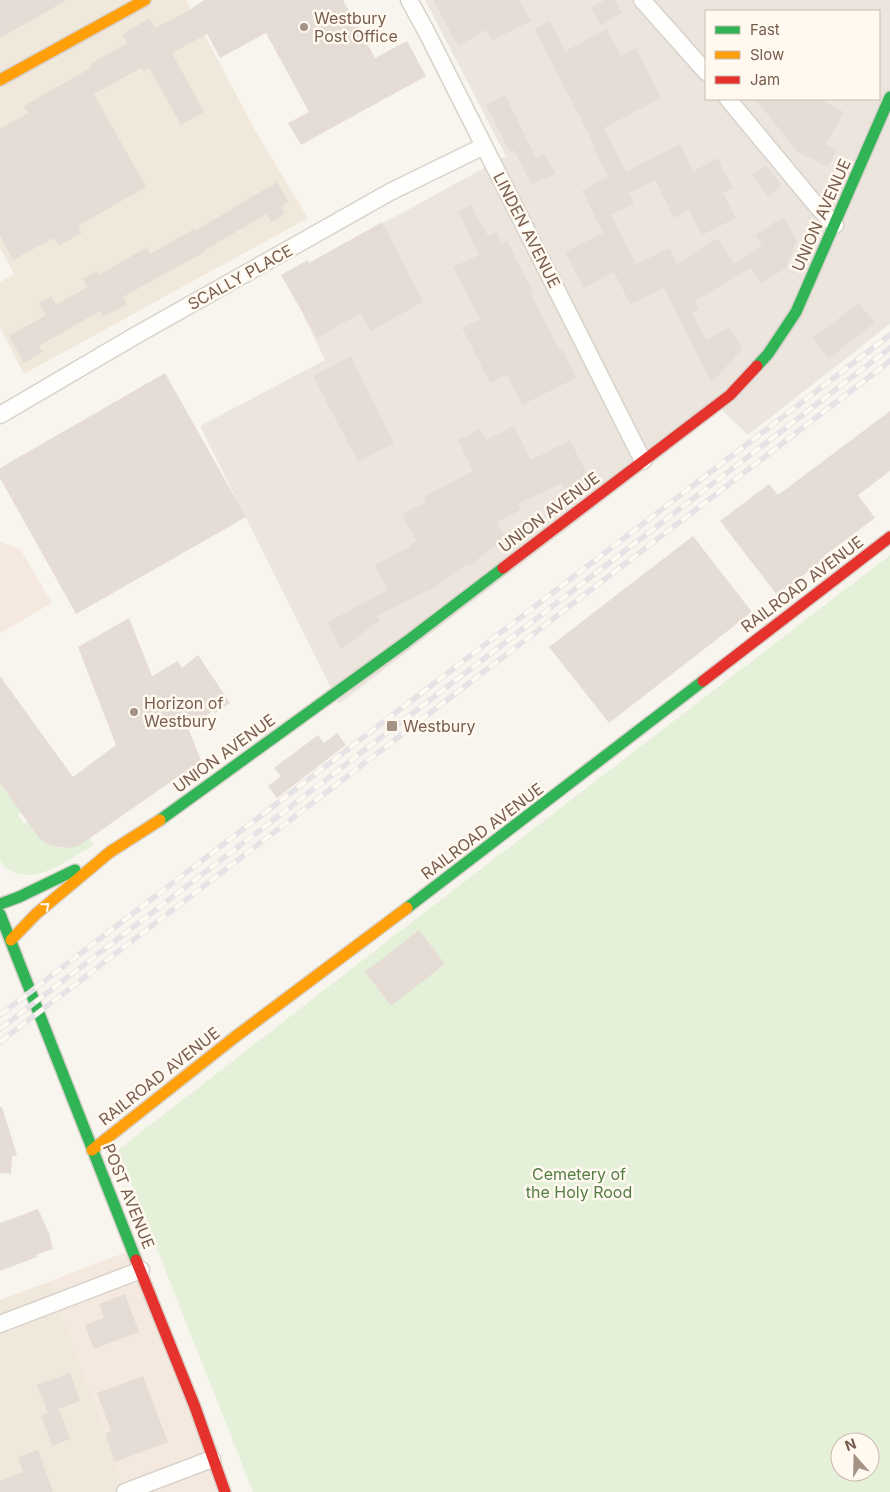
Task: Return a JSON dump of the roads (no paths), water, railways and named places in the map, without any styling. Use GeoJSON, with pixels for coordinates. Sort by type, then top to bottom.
{"type":"FeatureCollection","features":[{"type":"Feature","properties":{"kind":"main road"},"geometry":{"type":"LineString","coordinates":[[0,80],[145,0]]}},
{"type":"Feature","properties":{"kind":"main road","name":"UNION AVENUE"},"geometry":{"type":"LineString","coordinates":[[11,940],[36,914],[110,852],[162,818],[406,642],[730,395],[768,354],[796,312],[890,97]]}},
{"type":"Feature","properties":{"kind":"main road","name":"RAILROAD AVENUE"},"geometry":{"type":"LineString","coordinates":[[92,1150],[235,1038],[567,787],[890,537]]}},
{"type":"Feature","properties":{"kind":"main road","name":"UNION AVENUE"},"geometry":{"type":"LineString","coordinates":[[0,904],[19,897],[110,852]]}},
{"type":"Feature","properties":{"kind":"main road","name":"POST AVENUE"},"geometry":{"type":"LineString","coordinates":[[0,914],[195,1407],[225,1492]]}},
{"type":"Feature","properties":{"kind":"street","name":"LINDEN AVENUE"},"geometry":{"type":"LineString","coordinates":[[409,0],[643,462]]}},
{"type":"Feature","properties":{"kind":"street"},"geometry":{"type":"LineString","coordinates":[[642,0],[705,71]]}},
{"type":"Feature","properties":{"kind":"street"},"geometry":{"type":"LineString","coordinates":[[729,100],[816,205],[835,225]]}},
{"type":"Feature","properties":{"kind":"street","name":"SCALLY PLACE"},"geometry":{"type":"LineString","coordinates":[[0,415],[141,332],[390,192],[484,146]]}},
{"type":"Feature","properties":{"kind":"street"},"geometry":{"type":"LineString","coordinates":[[0,1324],[141,1270]]}},
{"type":"Feature","properties":{"kind":"street"},"geometry":{"type":"LineString","coordinates":[[125,1492],[212,1459]]}},
{"type":"Feature","properties":{"kind":"railway"},"geometry":{"type":"LineString","coordinates":[[0,1015],[890,335]]}},
{"type":"Feature","properties":{"kind":"railway"},"geometry":{"type":"LineString","coordinates":[[0,1029],[890,348]]}},
{"type":"Feature","properties":{"kind":"railway"},"geometry":{"type":"LineString","coordinates":[[0,1042],[890,361]]}},
{"type":"Feature","properties":{"kind":"place","name":"Westbury Post Office"},"geometry":{"type":"Point","coordinates":[304,27]}},
{"type":"Feature","properties":{"kind":"place","name":"Horizon of Westbury"},"geometry":{"type":"Point","coordinates":[134,712]}},
{"type":"Feature","properties":{"kind":"place","name":"Westbury"},"geometry":{"type":"Point","coordinates":[392,726]}},
{"type":"Feature","properties":{"kind":"park label","name":"Cemetery of the Holy Rood"},"geometry":{"type":"Point","coordinates":[579,1183]}}]}
